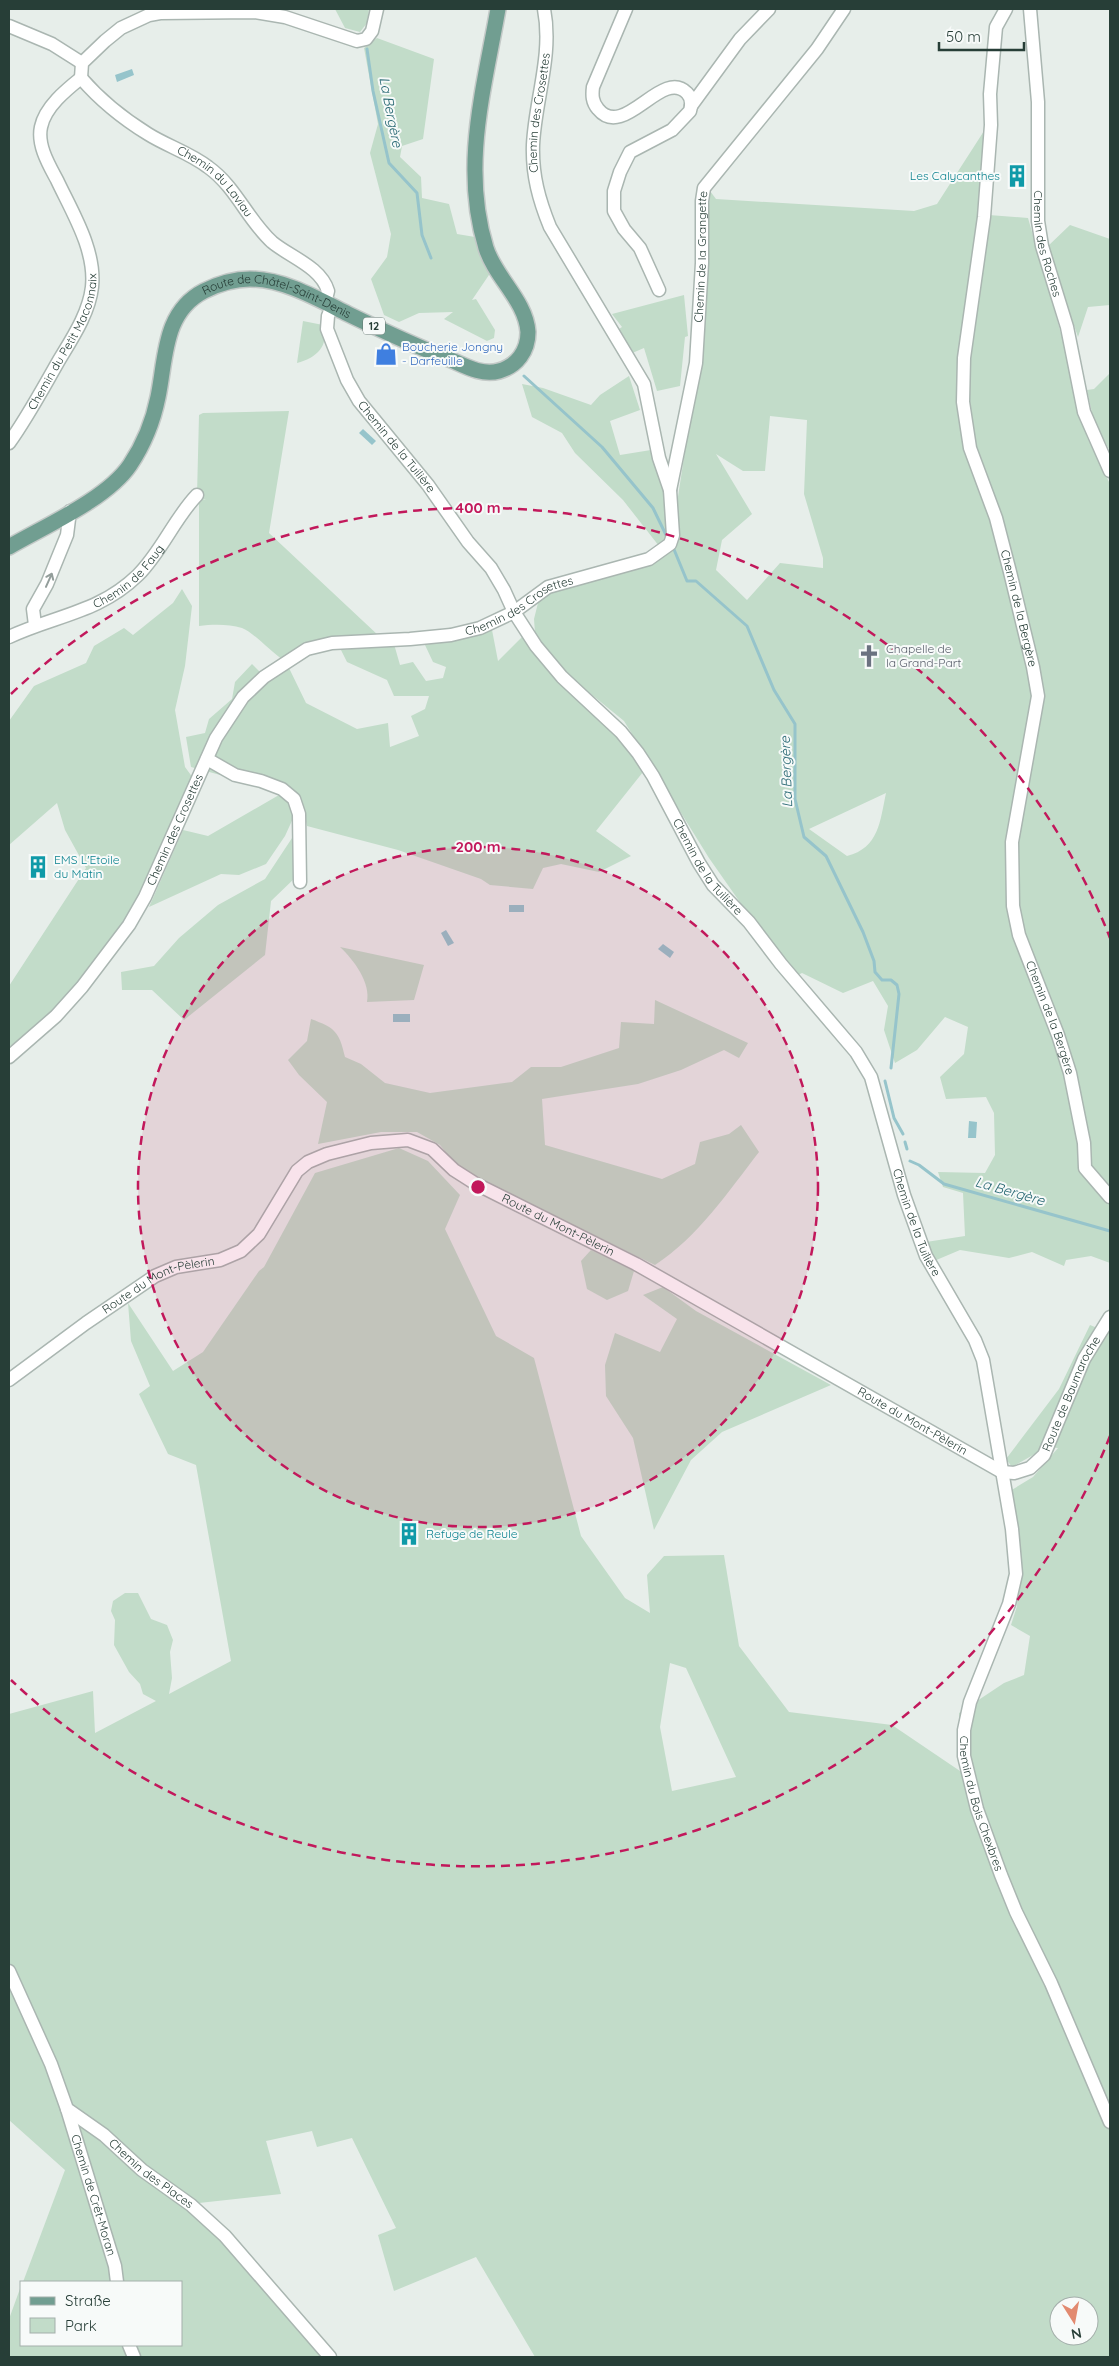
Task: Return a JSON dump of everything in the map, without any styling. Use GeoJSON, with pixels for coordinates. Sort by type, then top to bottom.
{"type":"FeatureCollection","features":[{"type":"Feature","properties":{"kind":"main road","name":"Route de Châtel-Saint-Denis"},"geometry":{"type":"LineString","coordinates":[[9,547],[113,484],[128,468],[142,445],[151,424],[171,327],[186,306],[202,292],[226,282],[249,279],[270,281],[296,290],[438,355],[484,372],[495,372],[516,363],[523,353],[527,341],[527,324],[523,313],[487,250],[479,218],[473,169],[477,126],[498,9]]}},
{"type":"Feature","properties":{"kind":"street"},"geometry":{"type":"LineString","coordinates":[[81,78],[82,63],[121,28],[149,15],[160,13],[254,12],[285,17],[358,41],[366,39],[372,31],[377,9]]}},
{"type":"Feature","properties":{"kind":"street","name":"Chemin des Crosettes"},"geometry":{"type":"LineString","coordinates":[[9,1057],[56,1016],[82,987],[129,925],[145,896],[216,738],[243,697],[264,677],[307,650],[339,642],[451,635],[480,628],[514,612],[548,587],[648,559],[660,553],[670,544],[673,536],[670,490],[659,458],[644,384],[550,227],[540,203],[534,176],[533,145],[546,42],[544,9]]}},
{"type":"Feature","properties":{"kind":"street"},"geometry":{"type":"LineString","coordinates":[[626,9],[593,87],[592,98],[596,107],[610,117],[622,116],[665,90],[674,87],[686,92],[692,106]]}},
{"type":"Feature","properties":{"kind":"street"},"geometry":{"type":"LineString","coordinates":[[658,290],[640,248],[624,229],[614,211],[614,191],[620,172],[630,152],[672,130],[690,111],[740,39],[769,9]]}},
{"type":"Feature","properties":{"kind":"street","name":"Chemin de la Grangette"},"geometry":{"type":"LineString","coordinates":[[670,490],[696,363],[704,188],[816,49],[844,9]]}},
{"type":"Feature","properties":{"kind":"street","name":"Chemin de la Bergère"},"geometry":{"type":"LineString","coordinates":[[1006,9],[996,27],[990,94],[991,126],[984,217],[964,358],[963,402],[970,448],[996,518],[1033,667],[1038,696],[1012,842],[1013,906],[1022,944],[1058,1035],[1070,1073],[1084,1143],[1085,1168],[1110,1196]]}},
{"type":"Feature","properties":{"kind":"street","name":"Chemin des Roches"},"geometry":{"type":"LineString","coordinates":[[1030,9],[1038,102],[1039,230],[1067,327],[1084,412],[1110,471]]}},
{"type":"Feature","properties":{"kind":"street"},"geometry":{"type":"LineString","coordinates":[[9,26],[52,44],[82,63]]}},
{"type":"Feature","properties":{"kind":"street","name":"Chemin du Laviau"},"geometry":{"type":"LineString","coordinates":[[81,78],[101,100],[148,134],[207,166],[228,183],[252,221],[272,242],[317,273],[328,291],[329,304]]}},
{"type":"Feature","properties":{"kind":"street","name":"Chemin du Petit Maconnaix"},"geometry":{"type":"LineString","coordinates":[[9,443],[24,423],[80,322],[92,289],[92,272],[83,237],[49,165],[39,138],[41,125],[47,114],[62,93],[81,78]]}},
{"type":"Feature","properties":{"kind":"street","name":"Chemin de la Tuilière"},"geometry":{"type":"LineString","coordinates":[[329,304],[327,329],[347,380],[359,401],[428,485],[468,542],[491,568],[514,612],[536,646],[562,677],[621,732],[638,754],[653,776],[699,863],[713,885],[749,922],[781,964],[856,1052],[871,1077],[904,1195],[926,1256],[975,1340],[983,1360],[1002,1472]]}},
{"type":"Feature","properties":{"kind":"street","name":"Chemin de Faug"},"geometry":{"type":"LineString","coordinates":[[9,637],[34,625],[68,617],[106,600],[138,575],[164,544],[183,510],[197,495]]}},
{"type":"Feature","properties":{"kind":"street"},"geometry":{"type":"LineString","coordinates":[[34,625],[33,609],[48,584],[67,535],[70,511]]}},
{"type":"Feature","properties":{"kind":"street"},"geometry":{"type":"LineString","coordinates":[[207,759],[235,776],[261,781],[282,789],[294,798],[299,814],[300,882]]}},
{"type":"Feature","properties":{"kind":"street","name":"Route du Mont-Pèlerin"},"geometry":{"type":"LineString","coordinates":[[9,1380],[86,1323],[155,1276],[176,1268],[226,1258],[241,1251],[258,1234],[291,1180],[308,1162],[327,1154],[371,1142],[408,1140],[432,1149],[454,1170],[476,1184],[636,1264],[1002,1472]]}},
{"type":"Feature","properties":{"kind":"street","name":"Route de Baumaroche"},"geometry":{"type":"LineString","coordinates":[[1002,1472],[1014,1473],[1030,1468],[1044,1455],[1084,1359],[1110,1317]]}},
{"type":"Feature","properties":{"kind":"street","name":"Chemin du Bois Chexbres"},"geometry":{"type":"LineString","coordinates":[[1002,1472],[1015,1549],[1015,1586],[970,1702],[964,1730],[964,1756],[977,1810],[1001,1875],[1016,1912],[1051,1983],[1110,2122]]}},
{"type":"Feature","properties":{"kind":"street"},"geometry":{"type":"LineString","coordinates":[[9,1971],[51,2064],[67,2110]]}},
{"type":"Feature","properties":{"kind":"street","name":"Chemin de Crêt-Moran"},"geometry":{"type":"LineString","coordinates":[[67,2110],[115,2266],[117,2281]]}},
{"type":"Feature","properties":{"kind":"street","name":"Chemin des Places"},"geometry":{"type":"LineString","coordinates":[[67,2110],[104,2135],[142,2170],[191,2205],[218,2230],[330,2357]]}},
{"type":"Feature","properties":{"kind":"green space"},"geometry":{"type":"Polygon","coordinates":[[[335,9],[369,9],[367,23],[360,32],[345,28],[335,9]]]}},
{"type":"Feature","properties":{"kind":"green space"},"geometry":{"type":"Polygon","coordinates":[[[377,38],[434,59],[423,139],[402,146],[400,157],[421,177],[422,198],[449,204],[457,234],[481,238],[493,269],[472,300],[476,299],[495,330],[494,338],[487,341],[444,319],[453,312],[419,313],[399,322],[384,315],[371,279],[387,257],[391,234],[370,153],[378,124],[364,48],[377,38]]]}},
{"type":"Feature","properties":{"kind":"green space"},"geometry":{"type":"Polygon","coordinates":[[[992,127],[989,215],[1028,218],[1068,358],[1087,437],[1110,484],[1110,1263],[1091,1256],[1066,1260],[1064,1266],[1032,1252],[1009,1258],[960,1250],[934,1261],[926,1242],[965,1236],[963,1193],[943,1187],[938,1172],[985,1173],[995,1155],[994,1113],[986,1097],[946,1099],[940,1077],[964,1054],[968,1027],[945,1017],[917,1050],[895,1063],[884,1030],[888,1006],[873,981],[843,993],[802,973],[798,975],[751,918],[709,858],[624,721],[564,672],[535,633],[534,619],[538,603],[551,591],[670,549],[698,366],[710,191],[716,199],[914,211],[937,204],[984,131],[992,127]],[[770,416],[765,471],[743,471],[716,454],[752,514],[722,540],[716,570],[747,600],[780,563],[823,568],[823,558],[804,494],[807,420],[770,416]],[[886,793],[809,829],[847,856],[858,852],[866,847],[876,832],[886,793]]]}},
{"type":"Feature","properties":{"kind":"green space"},"geometry":{"type":"Polygon","coordinates":[[[1070,225],[1110,239],[1110,305],[1088,307],[1078,337],[1047,247],[1070,225]]]}},
{"type":"Feature","properties":{"kind":"green space"},"geometry":{"type":"Polygon","coordinates":[[[684,295],[688,336],[685,337],[680,386],[657,391],[644,348],[630,354],[616,331],[622,327],[612,314],[684,295]]]}},
{"type":"Feature","properties":{"kind":"green space"},"geometry":{"type":"Polygon","coordinates":[[[303,321],[323,325],[325,339],[320,350],[310,358],[297,363],[303,321]]]}},
{"type":"Feature","properties":{"kind":"green space"},"geometry":{"type":"Polygon","coordinates":[[[1110,373],[1110,451],[1094,422],[1087,390],[1094,389],[1110,373]]]}},
{"type":"Feature","properties":{"kind":"green space"},"geometry":{"type":"Polygon","coordinates":[[[629,376],[640,410],[610,421],[620,455],[651,450],[665,491],[668,535],[659,546],[623,500],[575,453],[562,433],[532,417],[522,384],[543,388],[591,405],[600,395],[629,376]]]}},
{"type":"Feature","properties":{"kind":"green space"},"geometry":{"type":"Polygon","coordinates":[[[289,411],[269,533],[379,636],[354,635],[335,637],[283,660],[242,628],[221,625],[199,626],[199,498],[206,500],[197,495],[199,415],[203,413],[289,411]]]}},
{"type":"Feature","properties":{"kind":"green space"},"geometry":{"type":"Polygon","coordinates":[[[182,589],[192,606],[185,666],[175,710],[185,767],[193,778],[144,888],[126,918],[70,994],[52,1013],[9,1047],[9,986],[86,868],[65,830],[57,803],[9,845],[9,721],[34,686],[86,663],[94,646],[124,628],[133,635],[173,603],[182,589]]]}},
{"type":"Feature","properties":{"kind":"green space"},"geometry":{"type":"Polygon","coordinates":[[[492,630],[498,661],[522,637],[551,674],[628,747],[643,772],[596,831],[631,856],[599,872],[561,864],[543,868],[533,889],[490,885],[481,879],[398,850],[307,826],[302,805],[283,782],[224,776],[191,767],[186,737],[205,733],[209,719],[232,699],[235,682],[252,664],[267,679],[289,668],[306,703],[357,729],[388,723],[390,747],[419,736],[411,716],[425,709],[429,696],[394,696],[387,680],[347,662],[341,650],[394,644],[400,665],[413,662],[426,681],[443,678],[446,667],[433,662],[425,645],[492,630]]]}},
{"type":"Feature","properties":{"kind":"green space"},"geometry":{"type":"Polygon","coordinates":[[[279,795],[291,802],[295,814],[285,836],[266,864],[239,875],[221,874],[149,907],[183,830],[208,836],[279,795]]]}},
{"type":"Feature","properties":{"kind":"green space"},"geometry":{"type":"Polygon","coordinates":[[[294,835],[298,875],[271,901],[265,955],[184,1020],[152,990],[122,990],[121,972],[154,966],[179,938],[218,905],[265,879],[294,835]]]}},
{"type":"Feature","properties":{"kind":"green space"},"geometry":{"type":"Polygon","coordinates":[[[340,947],[424,965],[414,1000],[367,1002],[368,995],[364,980],[351,958],[340,947]]]}},
{"type":"Feature","properties":{"kind":"green space"},"geometry":{"type":"Polygon","coordinates":[[[655,1000],[748,1043],[739,1058],[724,1050],[681,1070],[638,1084],[542,1099],[545,1145],[662,1179],[695,1164],[700,1142],[729,1134],[741,1125],[759,1152],[699,1227],[671,1254],[655,1265],[475,1177],[456,1165],[440,1145],[417,1132],[381,1132],[318,1144],[327,1102],[299,1075],[288,1060],[307,1041],[311,1019],[326,1025],[335,1032],[341,1041],[345,1057],[361,1064],[385,1083],[430,1093],[512,1082],[531,1067],[561,1067],[619,1048],[621,1022],[654,1024],[655,1000]]]}},
{"type":"Feature","properties":{"kind":"green space"},"geometry":{"type":"Polygon","coordinates":[[[399,1148],[428,1161],[460,1195],[445,1229],[496,1336],[534,1358],[581,1536],[625,1598],[650,1613],[647,1575],[664,1556],[724,1555],[739,1646],[789,1712],[892,1725],[960,1771],[962,1765],[959,1713],[1004,1683],[1024,1675],[1030,1636],[1011,1625],[1017,1606],[1020,1552],[1010,1491],[1033,1477],[1058,1448],[1047,1447],[1012,1467],[1006,1459],[1059,1389],[1090,1325],[1107,1332],[1110,1328],[1110,2357],[535,2357],[476,2257],[394,2291],[378,2235],[396,2228],[352,2138],[317,2147],[312,2131],[266,2141],[281,2194],[199,2203],[185,2196],[71,2107],[9,1970],[9,1714],[93,1691],[95,1733],[156,1701],[143,1694],[140,1684],[129,1672],[114,1645],[115,1620],[111,1611],[113,1601],[125,1593],[138,1593],[151,1619],[167,1625],[173,1640],[170,1652],[172,1678],[169,1694],[231,1661],[196,1465],[168,1454],[139,1394],[150,1386],[131,1341],[128,1303],[173,1371],[203,1352],[259,1271],[264,1267],[315,1173],[399,1148]],[[670,1663],[660,1727],[672,1791],[736,1777],[686,1668],[670,1663]]]}},
{"type":"Feature","properties":{"kind":"green space"},"geometry":{"type":"Polygon","coordinates":[[[591,1250],[634,1271],[628,1291],[607,1300],[587,1289],[581,1261],[591,1250]]]}},
{"type":"Feature","properties":{"kind":"green space"},"geometry":{"type":"Polygon","coordinates":[[[663,1287],[696,1311],[831,1385],[722,1432],[691,1460],[654,1530],[633,1438],[606,1396],[605,1365],[615,1333],[660,1352],[677,1319],[643,1295],[663,1287]]]}},
{"type":"Feature","properties":{"kind":"green space"},"geometry":{"type":"Polygon","coordinates":[[[9,1983],[46,2065],[73,2140],[109,2266],[111,2281],[23,2281],[65,2170],[9,2120],[9,1983]]]}},
{"type":"Feature","properties":{"kind":"green space"},"geometry":{"type":"Polygon","coordinates":[[[74,2119],[192,2211],[229,2245],[327,2357],[137,2357],[132,2346],[182,2346],[182,2281],[120,2281],[74,2119]]]}},
{"type":"Feature","properties":{"kind":"green space"},"geometry":{"type":"Polygon","coordinates":[[[20,2289],[20,2346],[122,2346],[127,2357],[9,2357],[9,2319],[20,2289]]]}},
{"type":"Feature","properties":{"kind":"water"},"geometry":{"type":"Polygon","coordinates":[[[132,69],[134,75],[117,82],[115,75],[132,69]]]}},
{"type":"Feature","properties":{"kind":"water"},"geometry":{"type":"Polygon","coordinates":[[[363,429],[376,441],[372,445],[359,433],[363,429]]]}},
{"type":"Feature","properties":{"kind":"water"},"geometry":{"type":"Polygon","coordinates":[[[509,905],[524,905],[524,912],[509,912],[509,905]]]}},
{"type":"Feature","properties":{"kind":"water"},"geometry":{"type":"Polygon","coordinates":[[[446,930],[454,943],[448,946],[441,933],[446,930]]]}},
{"type":"Feature","properties":{"kind":"water"},"geometry":{"type":"Polygon","coordinates":[[[663,944],[674,952],[670,958],[658,949],[663,944]]]}},
{"type":"Feature","properties":{"kind":"water"},"geometry":{"type":"Polygon","coordinates":[[[393,1014],[410,1014],[410,1022],[393,1022],[393,1014]]]}},
{"type":"Feature","properties":{"kind":"water"},"geometry":{"type":"Polygon","coordinates":[[[969,1121],[977,1122],[976,1138],[968,1138],[969,1121]]]}},
{"type":"Feature","properties":{"kind":"waterway","name":"La Bergère"},"geometry":{"type":"LineString","coordinates":[[367,49],[373,91],[389,163],[417,193],[422,235],[431,258]]}},
{"type":"Feature","properties":{"kind":"waterway","name":"La Bergère"},"geometry":{"type":"LineString","coordinates":[[524,376],[602,447],[653,508],[667,537]]}},
{"type":"Feature","properties":{"kind":"waterway","name":"La Bergère"},"geometry":{"type":"LineString","coordinates":[[673,547],[687,581],[696,581],[747,626],[774,690],[795,724],[795,799],[804,837],[826,856],[863,932],[874,961],[875,972],[882,980],[891,980],[897,985],[899,994],[891,1068]]}},
{"type":"Feature","properties":{"kind":"waterway","name":"La Bergère"},"geometry":{"type":"LineString","coordinates":[[885,1081],[894,1118],[903,1134]]}},
{"type":"Feature","properties":{"kind":"waterway","name":"La Bergère"},"geometry":{"type":"LineString","coordinates":[[905,1142],[907,1149]]}},
{"type":"Feature","properties":{"kind":"waterway","name":"La Bergère"},"geometry":{"type":"LineString","coordinates":[[910,1161],[919,1165],[944,1184],[1110,1231]]}},
{"type":"Feature","properties":{"kind":"place","name":"Les Calycanthes"},"geometry":{"type":"Point","coordinates":[1017,176]}},
{"type":"Feature","properties":{"kind":"place","name":"Boucherie Jongny - Darfeuille"},"geometry":{"type":"Point","coordinates":[386,354]}},
{"type":"Feature","properties":{"kind":"place","name":"Chapelle de la Grand-Part"},"geometry":{"type":"Point","coordinates":[869,656]}},
{"type":"Feature","properties":{"kind":"place","name":"EMS L'Etoile du Matin"},"geometry":{"type":"Point","coordinates":[38,867]}},
{"type":"Feature","properties":{"kind":"place","name":"Refuge de Reule"},"geometry":{"type":"Point","coordinates":[409,1534]}}]}
